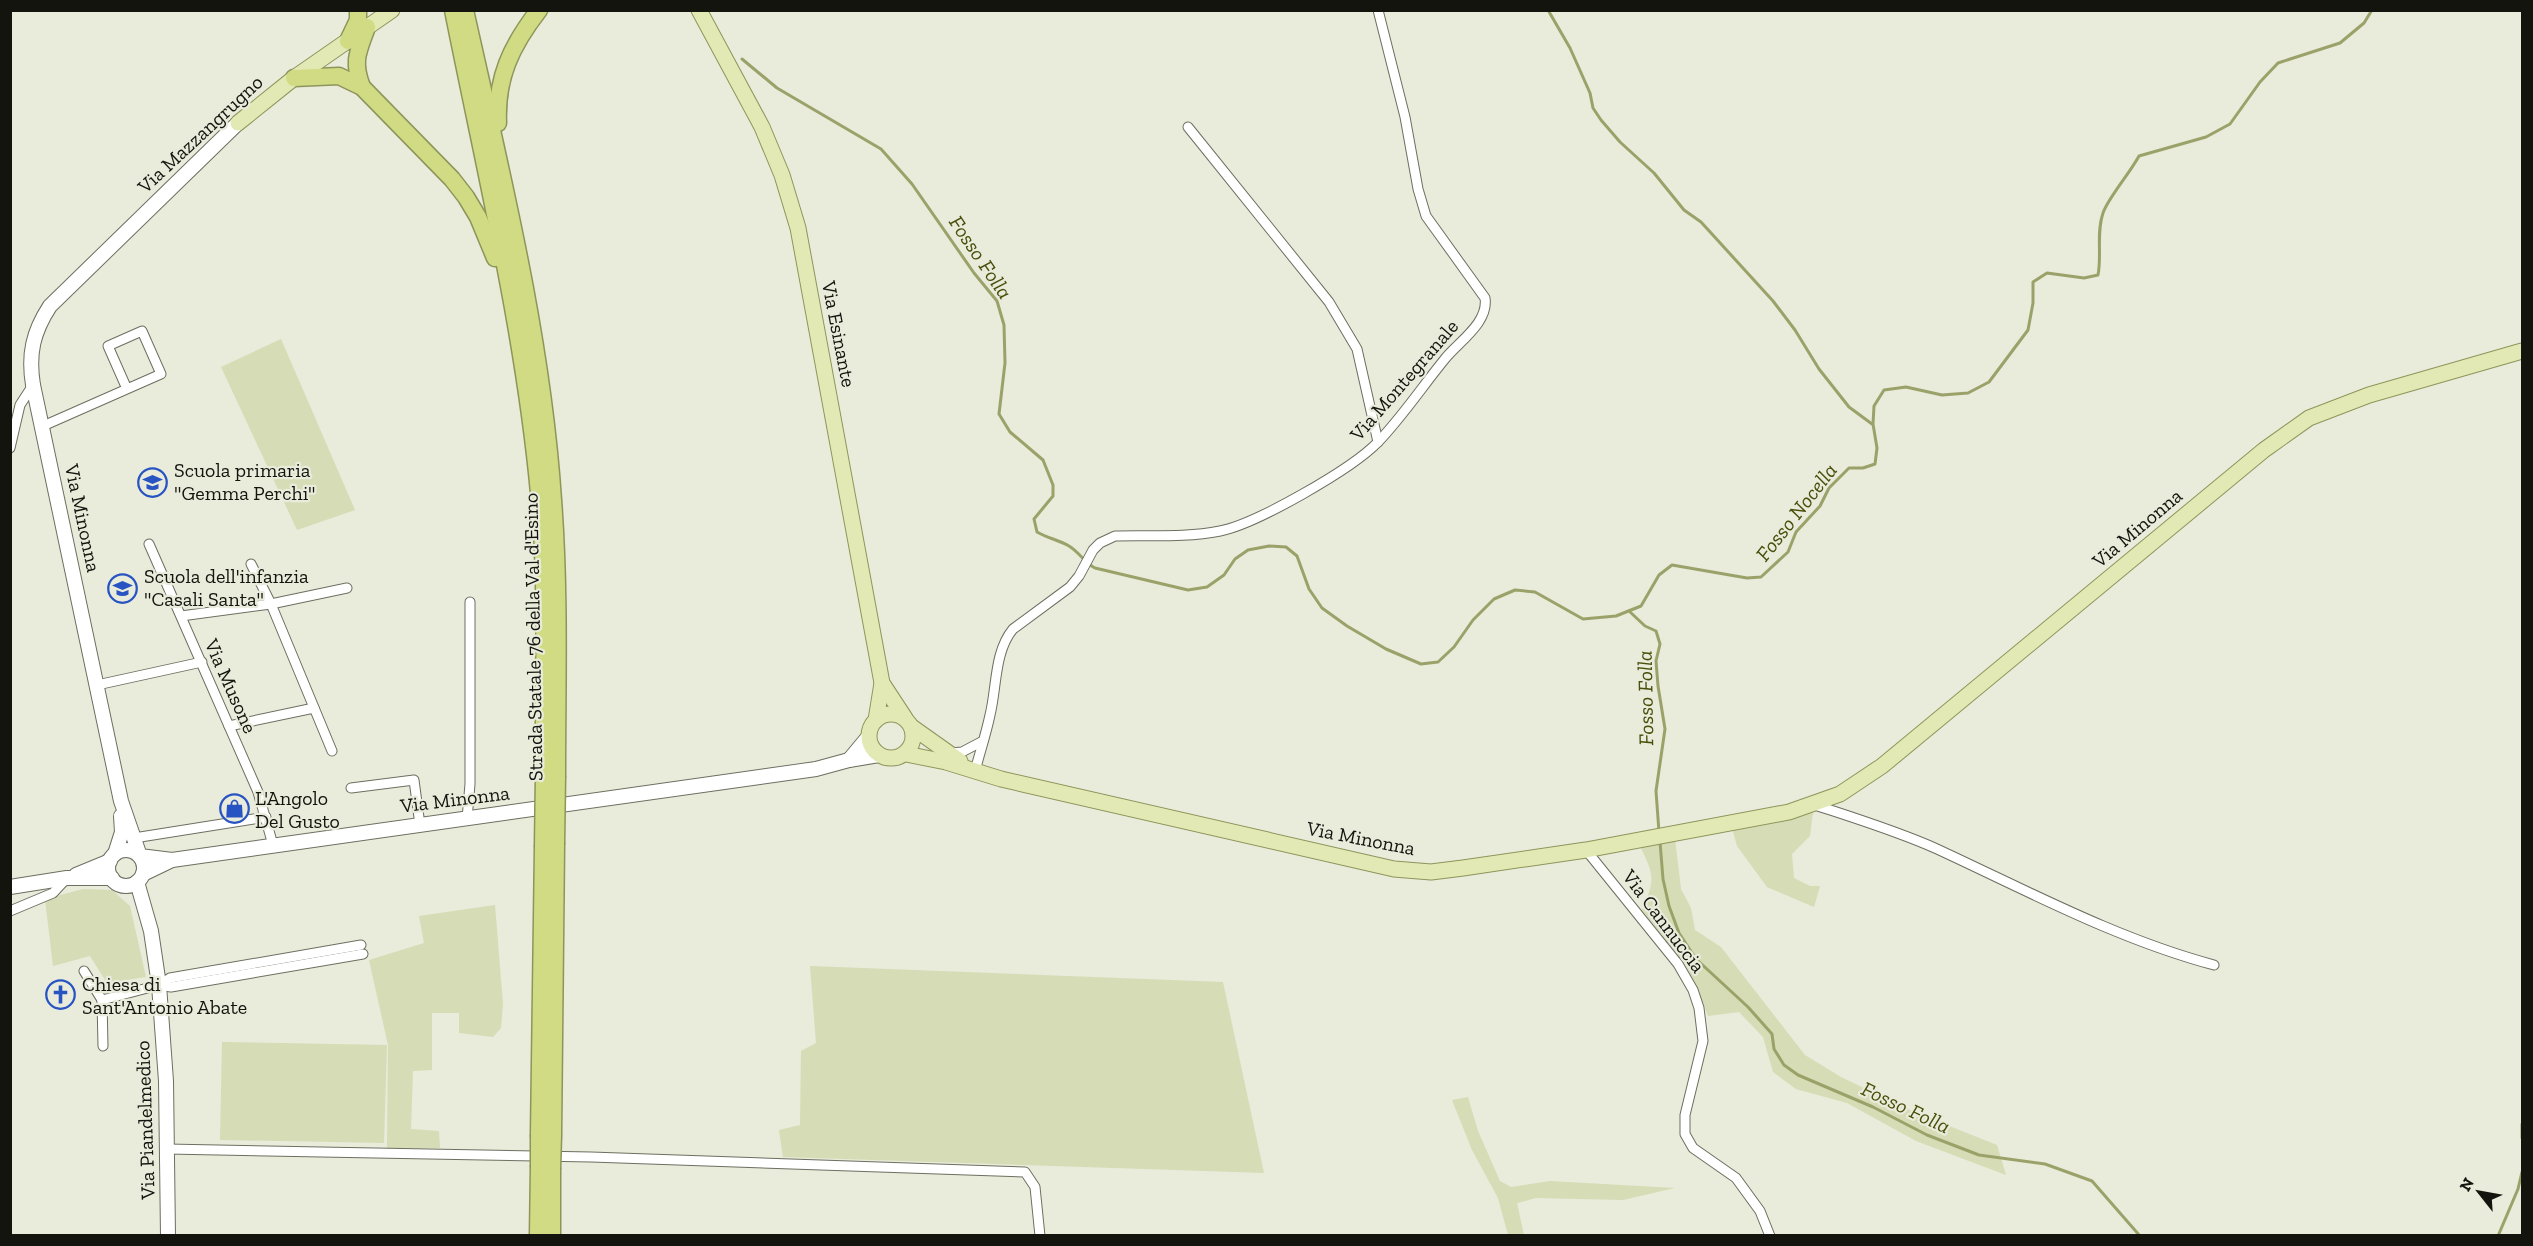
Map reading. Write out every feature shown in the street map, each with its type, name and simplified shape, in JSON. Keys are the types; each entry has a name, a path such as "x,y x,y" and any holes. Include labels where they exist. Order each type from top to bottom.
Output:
{"highway":[{"path":"348,41 358,20 358,10"},
{"name":"Strada Statale 76 della Val d'Esino","path":"453,10 518,333 532,423 540,496 550,776"},
{"name":"Strada Statale 76 della Val d'Esino","path":"465,10 499,160 534,334 553,499 557,575 550,776 546,1135 546,1168 552,1236"},
{"path":"499,160 497,103 504,67 524,29 539,10"},
{"path":"362,87 356,72 355,59 367,27"},
{"path":"294,78 339,76 362,87 452,179 478,217 495,258 506,298 532,423"},
{"name":"Strada Statale 76 della Val d'Esino","path":"538,1236 546,1168"}],"main road":[{"name":"Via Mazzangrugno","path":"50,306 238,123 294,78 392,10"},
{"name":"Via Esinante","path":"699,10 762,127 782,175 798,228 882,683 876,720"},
{"name":"Via Minonna","path":"50,306 40,322 33,341 30,359 33,385 121,801 144,864 140,878"},
{"name":"Via Minonna","path":"906,754 1001,779 1394,869 1431,872 1586,850 1788,812 1840,794 1882,766 2264,450 2309,418 2369,395 2523,351"},
{"name":"Via Esinante","path":"882,683 908,723"},
{"path":"849,760 869,736 876,720 887,714 899,715 908,723 913,741 906,754 893,759 879,756 870,744 869,736"},
{"name":"Via Minonna","path":"908,723 975,771"},
{"name":"Via Minonna","path":"67,878 128,850 140,856 172,860 816,769 849,760 879,756"},
{"name":"Via Minonna","path":"117,881 109,873 122,832 121,801"},
{"name":"Via Minonna","path":"10,887 67,878 117,881 140,878 172,860"},
{"name":"Via Piandelmedico","path":"140,878 159,985 166,1081 168,1236"},
{"name":"Via Piandelmedico","path":"117,881 137,904 151,931"}],"street":[{"name":"Via Montegranale","path":"975,771 981,742 991,714 1000,657 1008,635 1013,628 1070,587 1100,543 1115,536 1220,531 1253,521 1354,463 1378,442 1447,356 1482,319 1486,307 1485,298 1426,216 1418,189 1405,117 1378,10"},
{"path":"1188,127 1329,302 1357,349 1378,442"},
{"path":"43,426 127,389 161,374 142,331 108,346 127,389"},
{"path":"10,448 20,405 33,385"},
{"name":"Via Musone","path":"149,544 258,792 273,844"},
{"path":"251,564 332,751"},
{"path":"181,616 270,604 347,588"},
{"path":"467,819 470,784 470,602"},
{"path":"97,685 202,662"},
{"path":"229,726 314,708"},
{"path":"947,753 962,752 981,742"},
{"path":"351,788 414,780 420,825"},
{"path":"1812,804 1894,831 2103,927 2177,955 2214,965"},
{"path":"134,838 266,817"},
{"name":"Via Cannuccia","path":"1586,850 1678,964 1693,990 1699,1008 1703,1041 1685,1115 1685,1134 1693,1148 1736,1178 1760,1211 1770,1236"},
{"path":"10,911 53,892 67,878"},
{"path":"102,1000 159,985 171,987 362,949"},
{"path":"84,971 102,1000 103,1046"},
{"path":"166,1149 603,1157 1025,1172 1035,1187 1040,1236"}],"green space":[{"path":"281,339 355,510 297,530 221,367"},
{"path":"1813,812 1810,836 1792,854 1794,878 1810,886 1820,886 1814,907 1767,887 1737,846 1732,828"},
{"path":"1675,839 1681,889 1691,908 1695,930 1721,947 1805,1055 1841,1077 1914,1112 1997,1145 2006,1175 1916,1141 1847,1103 1796,1089 1773,1072 1763,1037 1739,1012 1708,1016 1684,963 1642,910 1650,891 1651,877 1648,863 1639,844"},
{"path":"83,889 112,890 130,906 146,977 107,983 90,956 53,966 45,899"},
{"path":"495,905 503,1004 501,1028 493,1037 459,1033 459,1013 432,1013 432,1070 413,1071 411,1129 439,1131 440,1148 387,1148 388,1045 369,960 424,943 419,916"},
{"path":"810,966 1223,982 1264,1173 783,1157 779,1130 800,1125 801,1051 816,1043"},
{"path":"222,1042 387,1045 384,1143 220,1140"},
{"path":"1468,1097 1478,1131 1500,1181 1511,1187 1550,1181 1675,1188 1623,1200 1536,1198 1517,1203 1524,1235 1508,1235 1498,1198 1472,1150 1452,1100"}],"waterway":[{"path":"1548,10 1570,48 1590,93 1593,108 1601,120 1620,142 1654,173 1684,210 1701,222 1773,301 1795,330 1819,369 1849,407 1872,424"},
{"name":"Fosso Folla","path":"742,59 777,88 881,149 912,184 974,273 997,301 1004,325 1005,363 999,414 1010,432 1043,460 1053,485 1053,496 1034,519 1037,532 1069,546 1095,568 1188,590 1207,587 1224,575 1235,559 1248,550 1269,546 1286,547 1297,556 1309,589 1322,608 1386,649 1421,664 1438,662 1454,647 1473,620 1494,599 1515,590 1535,592 1583,619 1616,616 1641,606 1659,575 1672,565 1747,578 1761,577 1788,552 1796,532 1820,506 1829,488 1849,468 1863,468 1875,464 1877,448 1873,424 1874,406 1884,390 1906,387 1942,395 1968,393 1989,382 2028,330 2033,303 2033,282 2047,273 2084,278 2098,275 2103,213 2109,200 2139,156 2206,137 2230,124 2260,82 2278,63 2340,43 2364,23 2372,10"},
{"name":"Fosso Folla","path":"1629,611 1645,626 1656,631 1660,644 1656,661 1665,729 1656,791 1659,832"},
{"name":"Fosso Folla","path":"1660,842 1663,879 1669,906 1679,933 1696,959 1748,1007 1772,1034 1774,1049 1784,1065 1798,1075 1873,1107 1927,1135 1979,1155 2045,1164 2092,1181 2140,1236"},
{"path":"2522,1124 2522,1138"},
{"path":"2498,1236 2518,1189 2522,1172"}],"place":[{"name":"Scuola primaria \"Gemma Perchi\"","path":"153,482"},
{"name":"Scuola dell'infanzia \"Casali Santa\"","path":"123,588"},
{"name":"L'Angolo Del Gusto","path":"234,809"},
{"name":"Chiesa di Sant'Antonio Abate","path":"61,995"}],"water label":[{"name":"Fosso Nocella","path":"1796,512"}]}
